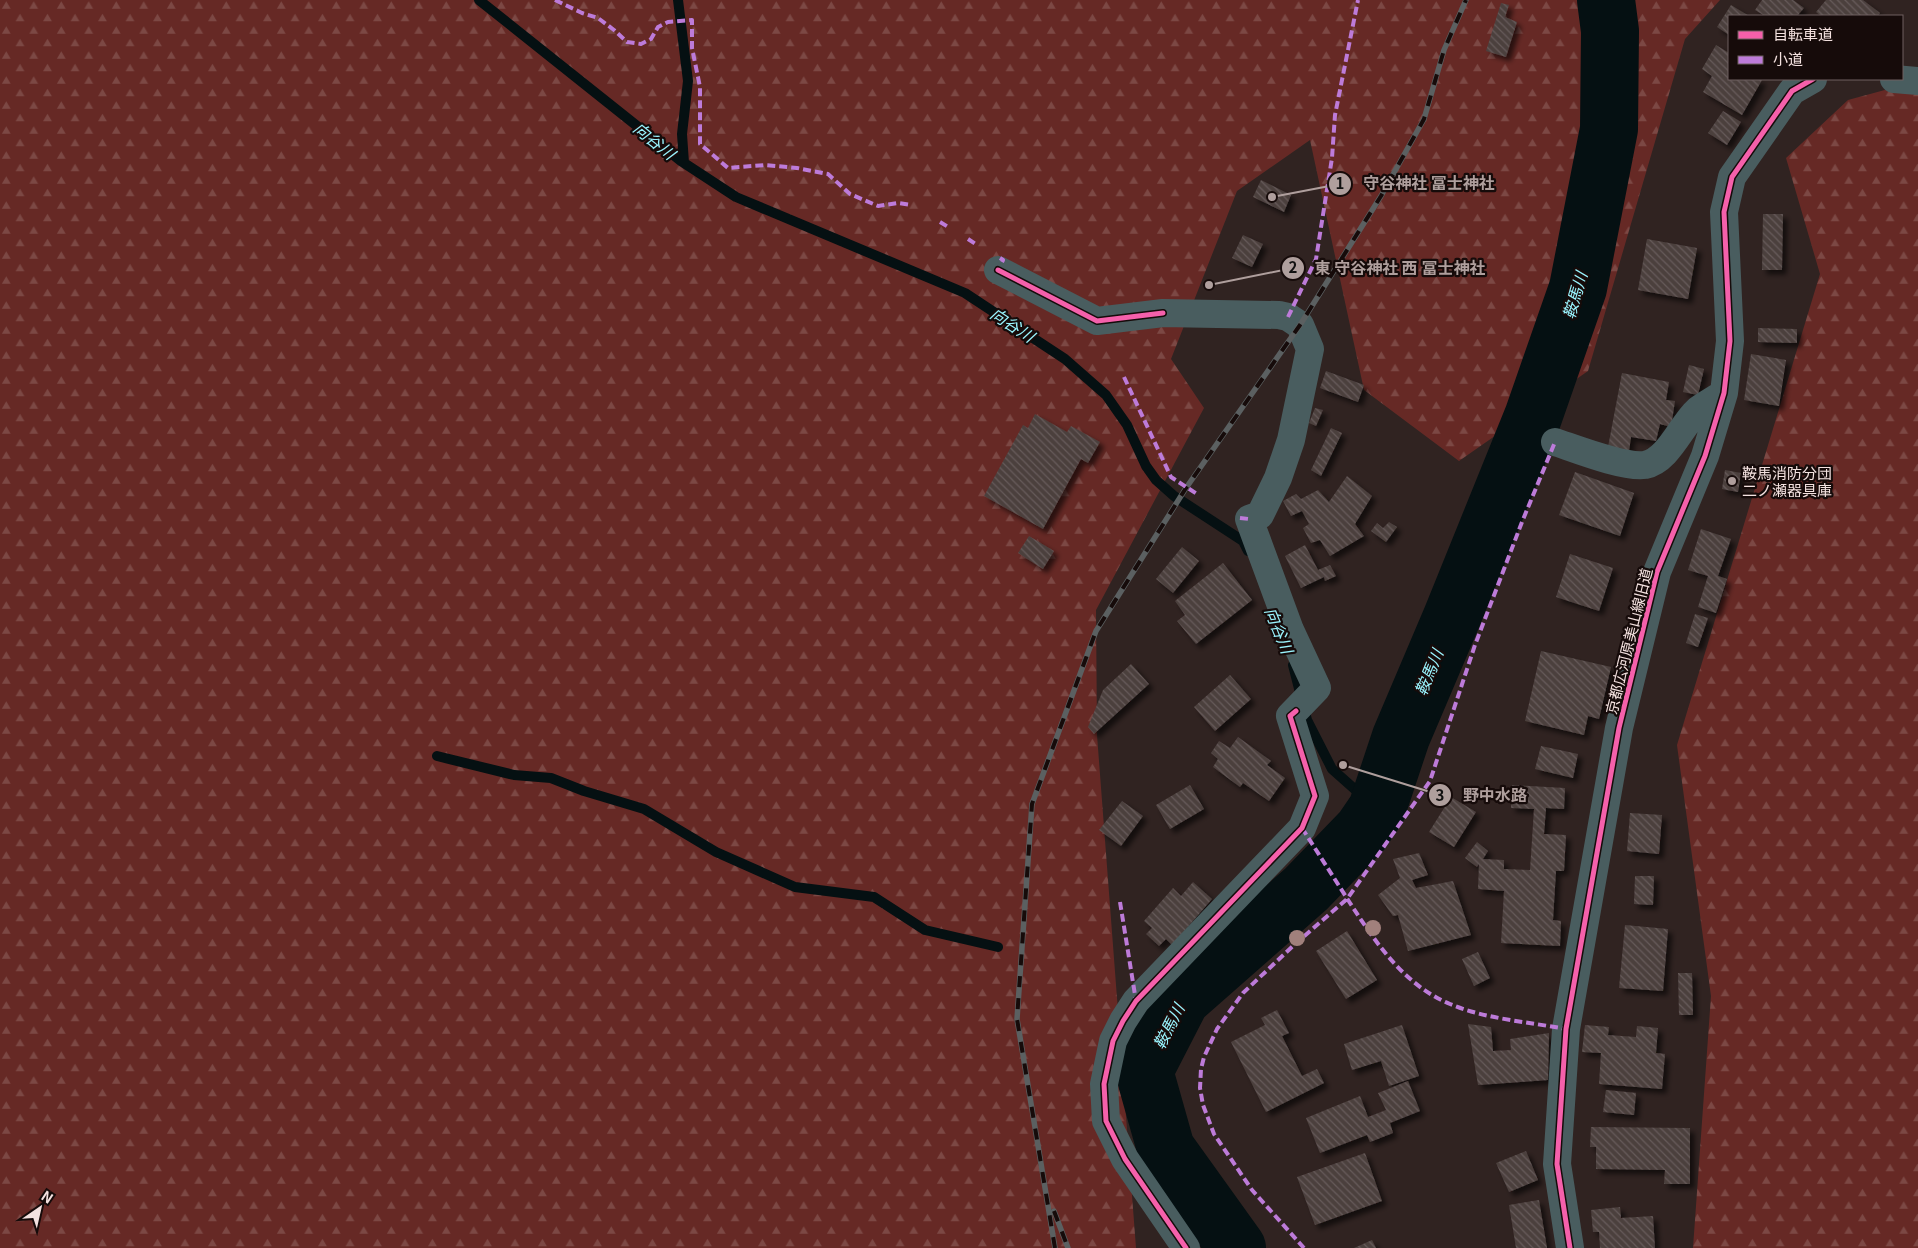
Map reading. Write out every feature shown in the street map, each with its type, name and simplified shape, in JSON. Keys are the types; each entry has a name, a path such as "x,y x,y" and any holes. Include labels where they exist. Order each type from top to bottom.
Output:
{"street":[{"name":"京都広河原美山線旧道","path":"1570,1248 1557,1164 1566,1029 1619,728 1657,572 1705,456 1724,393 1730,341 1724,212 1732,177 1792,91 1812,80"},
{"path":"1903,80 1918,81"},
{"path":"998,270 1097,321 1163,313 1279,315 1294,321 1310,349 1291,440 1278,478 1260,515 1249,519 1290,630 1317,688 1290,716 1316,796 1302,828 1136,1001 1113,1041 1104,1084 1106,1121 1125,1159 1186,1248"},
{"path":"1555,442 1617,461 1646,465 1658,459 1677,439 1698,410 1724,393"}],"green space":[{"path":"0,0 1720,0 1685,39 1588,371 1459,461 1364,390 1310,140 1237,191 1171,359 1204,408 1096,610 1097,735 1136,1248 0,1248"},
{"path":"1918,81 1918,1248 1693,1248 1711,996 1677,745 1820,274 1786,158 1848,100"}],"building":[{"path":"1762,0 1793,0 1804,8 1798,15 1763,15 1755,10"},
{"path":"1826,0 1863,0 1880,13 1879,15 1820,15 1816,12"},
{"path":"1501,3 1509,5 1505,17 1517,22 1506,57 1486,51"},
{"path":"1731,5 1747,15 1728,15 1728,34 1717,27"},
{"path":"1716,45 1728,52 1728,80 1762,80 1742,115 1703,92 1712,76 1702,69"},
{"path":"1723,111 1741,122 1727,145 1708,133"},
{"path":"1261,180 1291,195 1284,212 1253,197"},
{"path":"1763,214 1783,214 1782,270 1762,270"},
{"path":"1243,235 1263,244 1252,267 1232,258"},
{"path":"1647,239 1697,248 1688,299 1638,290"},
{"path":"1758,328 1797,329 1797,343 1758,342"},
{"path":"1751,354 1786,360 1779,406 1744,400"},
{"path":"1689,365 1704,369 1698,395 1683,392"},
{"path":"1326,371 1364,385 1358,402 1320,388"},
{"path":"1622,373 1669,382 1666,400 1675,401 1671,427 1660,424 1656,441 1631,437 1629,451 1608,447"},
{"path":"1315,408 1323,410 1316,426 1309,423"},
{"path":"1035,414 1067,432 1071,426 1100,442 1088,463 1081,459 1043,529 984,496 1023,425 1028,428"},
{"path":"1331,428 1342,433 1321,476 1311,470"},
{"name":"鞍馬消防分団 二ノ瀬器具庫","path":"1725,470 1741,473 1738,492 1722,489"},
{"path":"1575,472 1634,493 1620,536 1559,515"},
{"path":"1347,476 1372,496 1355,524 1364,536 1330,556 1320,540 1311,543 1303,528 1309,524 1302,511 1291,516 1283,501 1296,494 1301,499 1318,490 1329,502"},
{"path":"1389,522 1397,527 1386,542 1371,531 1377,523 1383,528"},
{"path":"1701,529 1731,539 1718,576 1727,579 1716,613 1698,607 1708,576 1688,570"},
{"path":"1029,536 1054,551 1043,569 1018,553"},
{"path":"1305,545 1318,570 1330,565 1336,576 1325,581 1324,577 1301,588 1285,556"},
{"path":"1182,547 1199,561 1173,593 1156,579"},
{"path":"1570,554 1613,568 1599,611 1556,597"},
{"path":"1223,563 1252,600 1196,644 1177,621 1185,615 1175,601"},
{"path":"1695,614 1708,618 1698,647 1686,643"},
{"path":"1541,651 1611,667 1599,719 1588,716 1584,735 1525,721"},
{"path":"1131,664 1149,684 1094,734 1088,727 1103,690"},
{"path":"1230,675 1251,699 1215,731 1194,707"},
{"path":"1238,737 1271,761 1267,765 1285,778 1269,801 1243,783 1240,787 1213,767 1218,759 1211,753 1219,741 1230,748"},
{"path":"1541,746 1578,754 1573,778 1535,769"},
{"path":"1190,785 1204,809 1170,829 1156,805"},
{"path":"1512,785 1565,788 1564,809 1546,808 1544,834 1566,835 1564,871 1556,871 1553,920 1561,921 1560,946 1501,943 1504,891 1478,889 1479,864 1477,867 1465,858 1477,842 1488,851 1483,859 1504,860 1504,869 1530,870 1534,809 1511,808"},
{"path":"1451,797 1476,812 1454,847 1429,832"},
{"path":"1122,801 1143,816 1121,846 1099,830"},
{"path":"1630,813 1662,815 1659,854 1627,851"},
{"path":"1419,853 1428,875 1412,880 1416,888 1453,881 1471,935 1408,951 1398,915 1393,916 1378,895 1400,878 1393,859"},
{"path":"1635,876 1654,876 1653,905 1634,904"},
{"path":"1193,882 1212,899 1172,945 1166,939 1159,946 1146,934 1152,928 1144,921 1173,888 1181,896"},
{"path":"1625,925 1668,929 1663,991 1619,988"},
{"path":"1347,931 1377,980 1346,999 1316,951"},
{"path":"1478,952 1490,978 1474,986 1462,959"},
{"path":"1678,973 1692,973 1693,1015 1679,1015"},
{"path":"1277,1010 1289,1033 1282,1036 1302,1076 1317,1069 1324,1083 1266,1112 1231,1042 1265,1025 1261,1018"},
{"path":"1468,1024 1491,1027 1493,1051 1511,1050 1510,1039 1549,1033 1548,1080 1478,1085"},
{"path":"1402,1025 1419,1076 1389,1086 1381,1061 1352,1070 1344,1044"},
{"path":"1585,1025 1609,1027 1608,1035 1636,1037 1637,1026 1658,1028 1656,1053 1665,1054 1662,1089 1599,1084 1601,1053 1582,1052"},
{"path":"1408,1081 1420,1111 1390,1123 1393,1133 1370,1142 1367,1135 1320,1153 1306,1118 1360,1096 1368,1117 1386,1110 1378,1093"},
{"path":"1606,1090 1636,1093 1634,1115 1603,1112"},
{"path":"1591,1127 1690,1128 1690,1184 1664,1184 1665,1170 1596,1169 1596,1147 1590,1147"},
{"path":"1526,1151 1538,1180 1509,1192 1496,1163"},
{"path":"1365,1153 1382,1201 1315,1225 1297,1177"},
{"path":"1539,1200 1547,1248 1516,1248 1509,1205"},
{"path":"1620,1207 1621,1218 1653,1216 1655,1248 1600,1248 1599,1232 1593,1232 1591,1210"},
{"path":"1372,1240 1376,1248 1354,1248"}],"waterway":[{"name":"向谷川","path":"479,0 681,161 736,197 965,293 1065,359 1106,395 1127,425 1146,466 1156,480 1174,496 1243,541 1248,551"},
{"path":"678,0 688,81 682,134 684,163"},
{"name":"鞍馬川","path":"1237,1248 1166,1149 1144,1071 1181,999 1306,889 1362,831 1377,809 1401,737 1533,417 1578,288 1609,129 1610,31 1606,0"},
{"name":"向谷川","path":"1293,665 1307,720 1332,769 1377,809"},
{"path":"437,756 514,775 551,778 584,791 644,809 716,852 795,887 874,897 925,930 998,947"}],"railway":[{"path":"1055,1248 1017,1019 1032,804 1096,631 1186,488 1300,325 1381,196 1424,119 1444,50 1466,0"},
{"path":"1054,1211 1068,1248"}],"marked path":[{"path":"555,0 582,13 598,18 627,42 641,44 651,39 658,27 668,22 692,20 692,48 700,87 700,144 728,168 765,165 797,168 828,174 850,194 878,206 898,203 911,205"},
{"path":"1288,317 1316,259 1332,158 1335,115 1358,0"},
{"path":"940,222 950,228"},
{"path":"968,239 977,245"},
{"path":"1000,258 1003,260 1002,262"},
{"path":"1124,377 1171,477 1197,494"},
{"path":"1304,1248 1252,1190 1214,1134 1203,1105 1200,1088 1204,1057 1217,1029 1243,993 1347,899 1430,781 1475,645 1555,442"},
{"path":"1240,518 1249,519"},
{"path":"1302,828 1381,948 1419,986 1434,996 1464,1009 1507,1020 1566,1029"},
{"path":"1120,902 1136,1001"}],"cycle path":[{"path":"1570,1248 1557,1164 1566,1029 1619,728 1657,572 1705,456 1724,393 1730,341 1724,212 1732,177 1792,91 1811,80"},
{"path":"998,270 1097,321 1163,313"},
{"path":"1186,1248 1125,1159 1106,1121 1104,1084 1113,1041 1136,1001 1302,828 1315,796 1290,716 1296,711"}],"place":[{"name":"守谷神社 冨士神社","path":"1272,197"},
{"name":"東 守谷神社 西 冨士神社","path":"1209,285"},
{"name":"鞍馬消防分団 二ノ瀬器具庫","path":"1732,481"},
{"name":"野中水路","path":"1343,765"}]}
